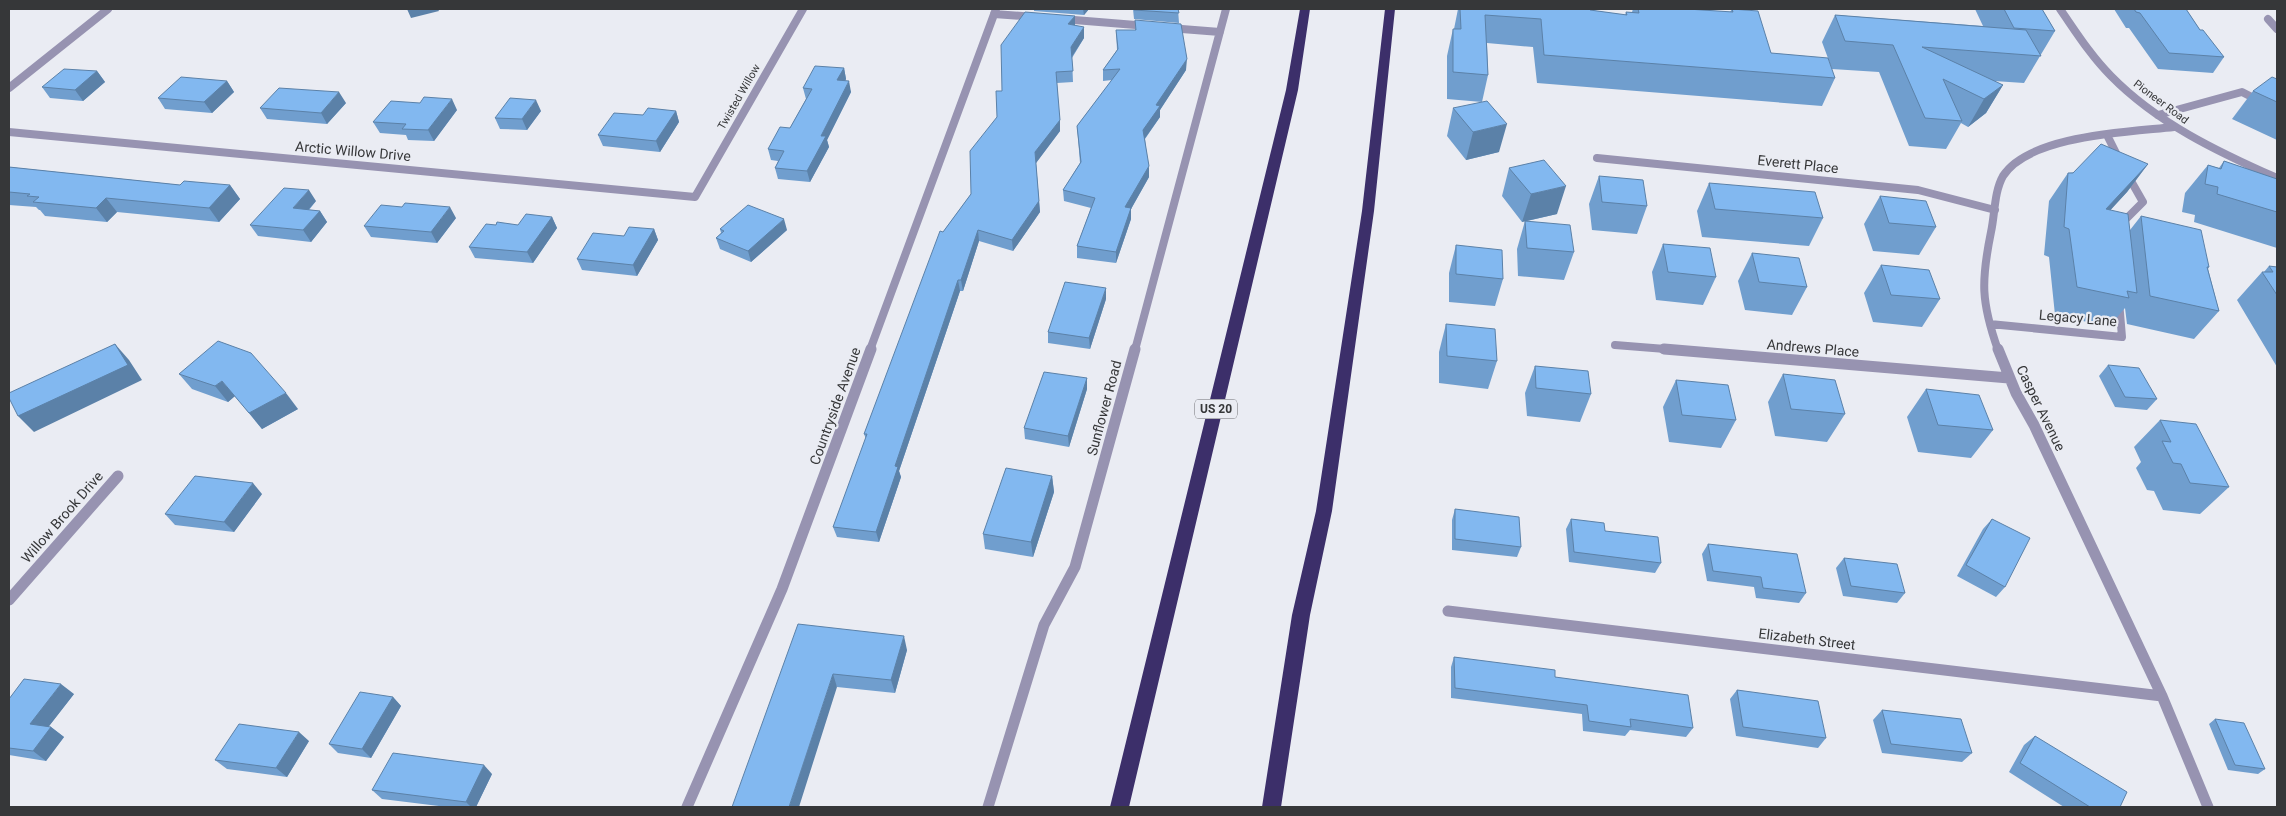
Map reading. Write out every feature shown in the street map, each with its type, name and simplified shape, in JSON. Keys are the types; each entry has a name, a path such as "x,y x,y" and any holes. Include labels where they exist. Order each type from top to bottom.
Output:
{"highway":[{"name":"US 20","path":"1118,807 1170,602 1292,90 1304,9"},
{"path":"1271,807 1301,615 1324,512 1368,211 1390,9"}],"street":[{"path":"9,88 108,9"},
{"name":"Twisted Willow","path":"695,197 803,9"},
{"name":"Sunflower Road","path":"988,807 1044,626 1075,567 1189,152 1226,9"},
{"name":"Pioneer Road","path":"2060,9 2092,54 2118,83 2158,115 2226,156 2277,178"},
{"path":"995,11 1043,18"},
{"name":"Countryside Avenue","path":"687,807 782,589 995,11"},
{"path":"1053,19 1220,32"},
{"path":"2277,20 2268,19 2277,29"},
{"path":"2158,115 2259,89"},
{"path":"2242,92 2277,110"},
{"name":"Casper Avenue","path":"2174,126 2073,140 2042,150 2013,165 1998,184 1983,276 1984,307 2018,399 2034,425 2162,696 2208,807"},
{"name":"Arctic Willow Drive","path":"9,132 695,197"},
{"path":"2107,136 2143,202 2112,234"},
{"name":"Everett Place","path":"1597,158 1918,190 1995,210"},
{"name":"Legacy Lane","path":"1990,324 2122,337 2118,290"},
{"name":"Andrews Place","path":"1615,345 2009,378"},
{"name":"Willow Brook Drive","path":"9,600 118,476"},
{"name":"Elizabeth Street","path":"1448,611 2162,696"}],"building":[{"path":"1178,9 1179,13 1134,10"},
{"path":"1460,9 1589,9 1627,15 1626,12 1639,13 1638,9 1687,9 1733,12 1732,9 1758,11 1771,53 1828,58 1835,78 1544,55 1541,19 1485,15 1488,75 1453,72 1453,29 1461,29"},
{"path":"2004,9 2042,9 2055,31 2014,28"},
{"path":"2134,9 2186,9 2200,30 2203,30 2224,57 2169,53 2140,13"},
{"path":"1025,12 1075,16 1068,24 1084,27 1071,47 1073,71 1056,72 1060,120 1035,152 1039,201 1012,240 978,230 961,280 958,280 895,466 898,467 876,532 833,527 867,434 864,434 940,231 943,232 971,194 970,151 997,117 996,91 1002,91 1001,45"},
{"path":"1835,15 2026,30 2041,56 1922,47 2003,85 1984,99 1943,79 1962,121 1925,118 1893,45 1845,41"},
{"path":"1135,20 1181,24 1187,59 1156,105 1160,106 1143,130 1149,166 1125,207 1131,208 1116,252 1077,246 1095,198 1063,190 1081,162 1077,126 1120,69 1103,70 1118,49 1116,30 1136,30"},
{"path":"815,66 844,68 837,80 849,81 821,136 826,136 807,171 775,168 784,151 768,149 780,127 790,128 812,89 803,88"},
{"path":"64,69 97,71 75,90 42,87"},
{"path":"181,77 227,81 204,102 158,98"},
{"path":"2272,77 2277,79 2277,102 2253,91"},
{"path":"279,88 339,92 321,113 260,108"},
{"path":"424,97 452,99 428,130 402,129 406,124 373,122 391,101 420,103"},
{"path":"510,98 536,100 522,119 495,118"},
{"path":"1487,101 1507,124 1473,132 1453,108"},
{"path":"648,108 676,111 656,141 598,135 614,113 643,115"},
{"path":"2101,144 2148,164 2106,209 2128,214 2137,293 2127,291 2129,298 2077,287 2069,229 2064,227 2068,173 2073,173"},
{"path":"1544,160 1566,186 1531,194 1509,168"},
{"path":"2224,161 2277,179 2277,212 2217,194 2218,187 2205,184 2208,165 2221,169"},
{"path":"9,167 180,185 184,181 230,185 209,208 106,198 96,208 33,202 39,197 9,192"},
{"path":"1599,176 1643,180 1647,206 1602,202"},
{"path":"1709,183 1815,192 1823,218 1715,209"},
{"path":"284,188 309,190 293,208 320,211 303,230 250,225"},
{"path":"1880,196 1926,201 1936,227 1889,223"},
{"path":"405,203 450,207 431,232 364,226 381,205 402,207"},
{"path":"748,205 784,219 748,251 716,238 724,231 720,229"},
{"path":"526,214 552,217 527,252 469,247 486,224 496,225 497,222 518,225"},
{"path":"2141,216 2201,230 2209,267 2207,267 2219,311 2150,296"},
{"path":"1525,221 1570,225 1574,252 1527,248"},
{"path":"629,227 654,229 633,265 577,259 593,233 624,236"},
{"path":"1663,244 1710,248 1716,277 1668,272"},
{"path":"1456,245 1502,250 1503,279 1456,274"},
{"path":"1752,253 1799,258 1807,287 1759,282"},
{"path":"1881,265 1929,270 1940,299 1891,295"},
{"path":"2269,266 2277,267 2277,295 2262,272 2273,272"},
{"path":"1065,282 1106,288 1089,338 1048,332"},
{"path":"1446,324 1495,329 1497,361 1447,356"},
{"path":"218,341 251,353 286,393 249,413 222,381 215,386 179,374"},
{"path":"115,344 128,365 18,416 9,398 9,393"},
{"path":"2108,365 2139,368 2157,399 2125,397"},
{"path":"1535,366 1588,371 1591,394 1536,388"},
{"path":"1044,372 1087,378 1068,436 1024,428"},
{"path":"1783,374 1835,380 1845,414 1791,409"},
{"path":"1676,380 1728,385 1736,420 1682,415"},
{"path":"1926,389 1979,395 1993,430 1938,425"},
{"path":"2160,420 2196,424 2229,487 2190,483 2181,464 2173,463 2162,441 2171,442"},
{"path":"1006,468 1052,476 1031,542 983,534"},
{"path":"195,476 253,483 224,522 165,514"},
{"path":"1455,509 1519,517 1521,547 1455,539"},
{"path":"1571,519 1604,523 1605,531 1658,537 1661,563 1574,552"},
{"path":"1992,519 2030,538 2005,587 1966,565"},
{"path":"1708,544 1797,554 1806,593 1763,588 1761,577 1713,571"},
{"path":"1844,558 1897,564 1905,593 1851,586"},
{"path":"798,624 904,636 891,680 833,674 789,807 732,807"},
{"path":"1454,657 1555,670 1555,677 1688,695 1693,728 1630,719 1631,727 1589,721 1587,705 1455,688"},
{"path":"24,679 61,684 30,724 51,727 33,751 9,748 9,699"},
{"path":"1737,690 1818,701 1826,738 1743,727"},
{"path":"360,692 393,697 362,749 329,744"},
{"path":"1882,710 1961,719 1972,753 1891,744"},
{"path":"2215,719 2244,723 2265,769 2235,765"},
{"path":"239,724 299,732 276,768 215,760"},
{"path":"2035,736 2127,792 2120,807 2090,807 2020,763"},
{"path":"393,753 484,765 466,802 372,790"}]}
